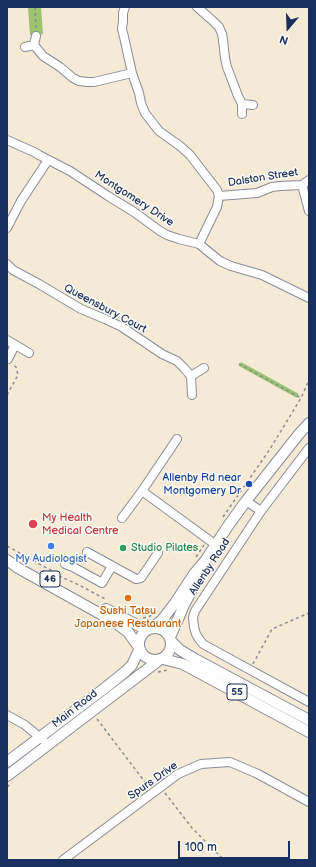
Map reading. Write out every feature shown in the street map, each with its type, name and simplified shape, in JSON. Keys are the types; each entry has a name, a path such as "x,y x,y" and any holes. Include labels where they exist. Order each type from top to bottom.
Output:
{"main road":[{"name":"Allenby Road","path":"299,434 309,416"},
{"name":"Allenby Road","path":"150,629 162,620 175,603 194,574 200,560 212,542 228,526 246,501 309,423"},
{"name":"46","path":"7,560 20,564 126,620 150,629 158,628 167,632 170,639"},
{"name":"46","path":"7,560 18,568 113,621 128,632 142,655 152,661 160,660"},
{"name":"Allenby Road","path":"170,639 183,607 199,576 200,560"},
{"path":"139,648 140,636 150,629"},
{"path":"160,660 167,656 170,651 172,646 170,639"},
{"name":"55","path":"170,639 180,650 195,659 309,720"},
{"name":"Main Road","path":"7,762 126,671 132,665 139,648"},
{"name":"55","path":"160,660 183,664 309,732"},
{"name":"Main Road","path":"10,779 48,744 160,660"}],"street":[{"path":"125,7 122,28 132,73 145,113 160,131 190,155 217,190 219,196 217,207 199,244"},
{"path":"197,7 219,27 223,40 227,66 242,104 242,114"},
{"path":"34,45 36,36"},
{"path":"34,45 43,56 60,67 72,78 79,81 94,82 132,73"},
{"path":"25,47 34,45"},
{"path":"242,104 253,105"},
{"name":"Montgomery Drive","path":"7,140 34,152 70,172 134,212 167,235 199,244 220,261 231,266 262,275 309,298"},
{"path":"7,228 21,201 48,160"},
{"name":"Dalston Street","path":"219,196 257,193 280,186 302,185 309,180"},
{"path":"302,185 309,211"},
{"name":"Queensbury Court","path":"7,264 13,270 80,309 122,327 162,354 177,361 191,376"},
{"name":"Montgomery Drive","path":"294,291 309,306"},
{"path":"7,340 30,352"},
{"path":"8,359 15,345"},
{"path":"192,395 191,376 204,368"},
{"path":"122,518 177,439"},
{"name":"Allenby Road","path":"309,448 261,511 195,611 193,617 194,627 203,644 309,702"},
{"path":"142,491 212,542"},
{"path":"246,501 261,511"},
{"path":"87,552 136,579 141,578 158,553"},
{"path":"64,564 102,583 112,566"},
{"path":"7,715 25,725 48,744"},
{"name":"Spurs Drive","path":"63,860 178,774 201,764 230,762 258,774 309,802"}],"path":[{"path":"35,7 36,36"},
{"path":"7,395 18,375 16,367 8,359"},
{"path":"239,364 301,398"},
{"path":"220,521 270,449 301,398 309,380"},
{"path":"200,560 212,542"},
{"path":"7,546 59,576 112,603"},
{"path":"252,666 272,629 309,613"},
{"path":"142,618 156,614"},
{"path":"152,675 168,670"},
{"path":"97,719 153,792"},
{"path":"7,788 10,779"},
{"path":"160,787 192,828 224,860"}],"green space":[{"path":"28,7 41,7 43,34 36,36 30,35"},
{"path":"241,362 299,394 297,398 239,366"}],"place":[{"name":"Allenby Rd near Montgomery Dr","path":"249,484"},
{"name":"My Health Medical Centre","path":"33,524"},
{"name":"My Audiologist","path":"51,546"},
{"name":"Studio Pilates","path":"123,548"},
{"name":"Sushi Tatsu Japanese Restaurant","path":"128,598"}]}
